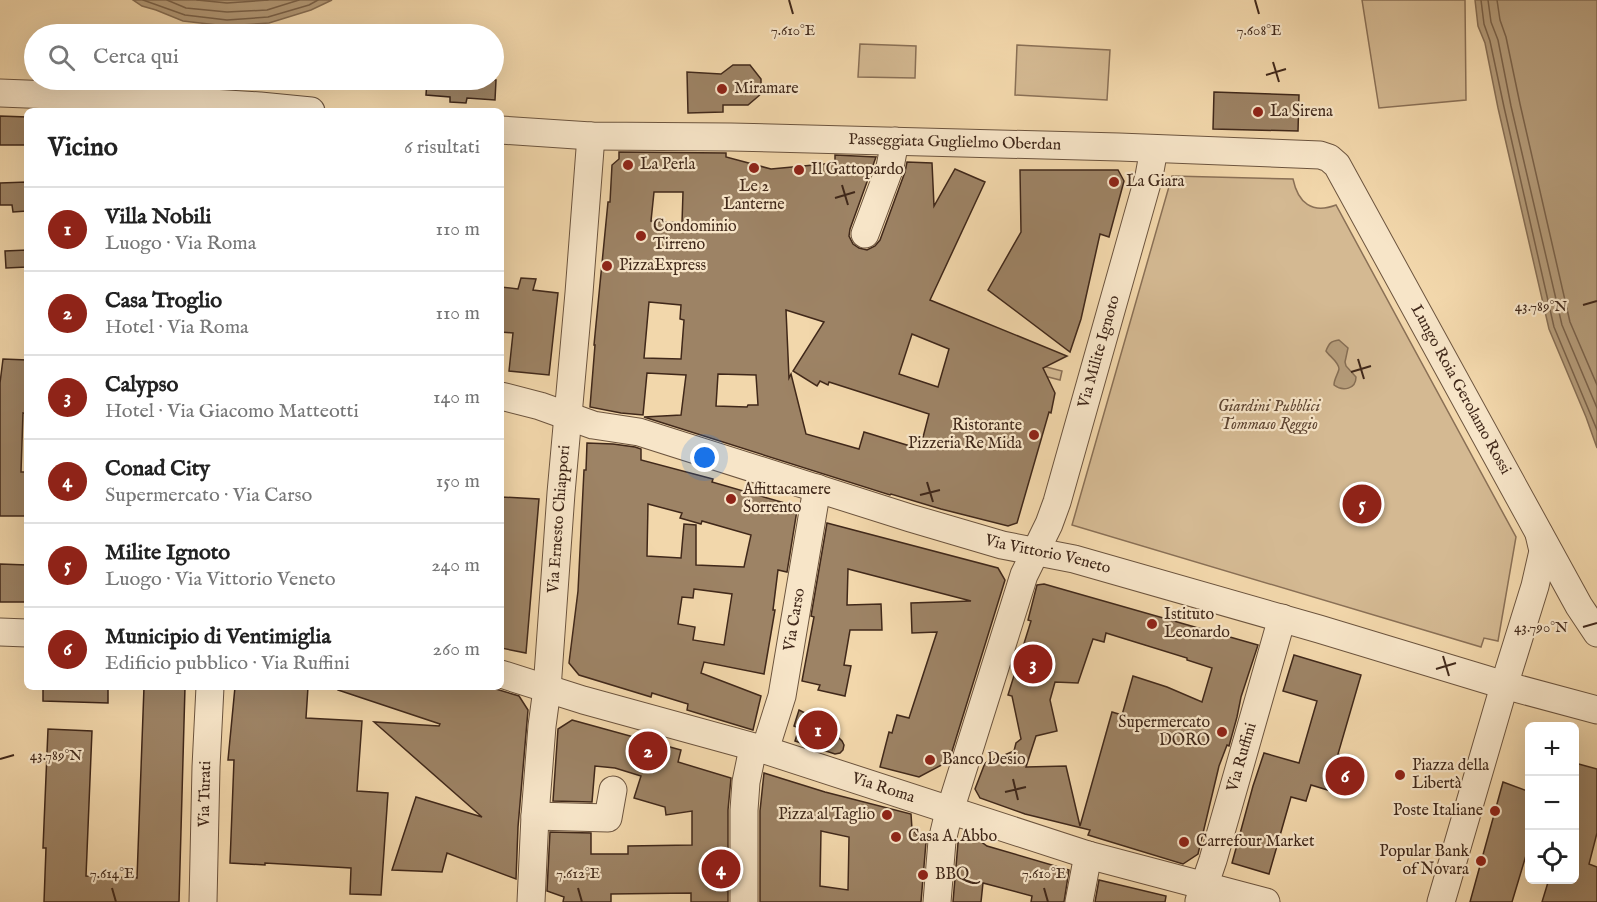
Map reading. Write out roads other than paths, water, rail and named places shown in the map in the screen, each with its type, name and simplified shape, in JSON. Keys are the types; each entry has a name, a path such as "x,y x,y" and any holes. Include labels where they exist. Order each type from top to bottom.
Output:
{"street":[{"path":"0,93 130,98 242,108"},
{"name":"Passeggiata Guglielmo Oberdan","path":"504,130 591,136 895,141 1320,155"},
{"name":"Via Ernesto Chiappori","path":"531,902 542,726 547,689 591,136"},
{"path":"866,234 890,167 895,141"},
{"name":"Via Milite Ignoto","path":"937,902 942,841 1024,575 1057,502 1140,210 1154,148"},
{"name":"Lungo Roia Gerolamo Rossi","path":"1320,155 1329,158 1337,165 1579,606 1597,633"},
{"name":"Via Vittorio Veneto","path":"504,397 540,406 592,425 639,432 922,522 1002,544 1074,559 1597,710"},
{"name":"Via Carso","path":"744,902 746,782 782,696 817,488"},
{"path":"1441,902 1543,551 1539,531"},
{"path":"1528,607 1550,598 1569,600 1579,606"},
{"name":"Via Ruffini","path":"1201,894 1213,860 1282,618"},
{"path":"0,632 24,633"},
{"name":"Via Roma","path":"504,675 759,749 951,810 1201,894 1266,902"},
{"name":"Via Turati","path":"203,902 210,690"},
{"path":"535,816 608,818 613,790"},
{"path":"1079,902 1088,855"}],"water":[{"path":"133,0 332,0 311,10 269,23 255,24 209,24 183,21 142,6"},
{"path":"1475,0 1597,0 1597,448 1549,329 1485,43 1478,26"},
{"path":"1339,340 1348,348 1346,366 1356,377 1354,384 1345,389 1334,385 1339,366 1326,351 1331,343"}],"place":[{"name":"Miramare","path":"722,89"},
{"name":"La Sirena","path":"1258,112"},
{"name":"La Perla","path":"628,165"},
{"name":"Le 2 Lanterne","path":"754,168"},
{"name":"Il Gattopardo","path":"799,170"},
{"name":"La Giara","path":"1114,182"},
{"name":"Condominio Tirreno","path":"641,236"},
{"name":"PizzaExpress","path":"607,266"},
{"name":"Ristorante Pizzeria Re Mida","path":"1034,435"},
{"name":"Affittacamere Sorrento","path":"731,499"},
{"name":"Milite Ignoto","path":"1362,504"},
{"name":"Istituto Leonardo","path":"1152,624"},
{"name":"Calypso","path":"1033,664"},
{"name":"Villa Nobili","path":"818,730"},
{"name":"Supermercato DORO","path":"1222,732"},
{"name":"Casa Troglio","path":"648,751"},
{"name":"Banco Desio","path":"930,760"},
{"name":"Piazza della Libertà","path":"1400,775"},
{"name":"Municipio di Ventimiglia","path":"1345,776"},
{"name":"Poste Italiane","path":"1495,811"},
{"name":"Pizza al Taglio","path":"887,815"},
{"name":"Casa A. Abbo","path":"896,837"},
{"name":"Carrefour Market","path":"1184,842"},
{"name":"Popular Bank of Novara","path":"1481,861"},
{"name":"Conad City","path":"721,869"},
{"name":"BBQ","path":"923,875"}],"park label":[{"name":"Giardini Pubblici Tommaso Reggio","path":"1269,416"}]}
